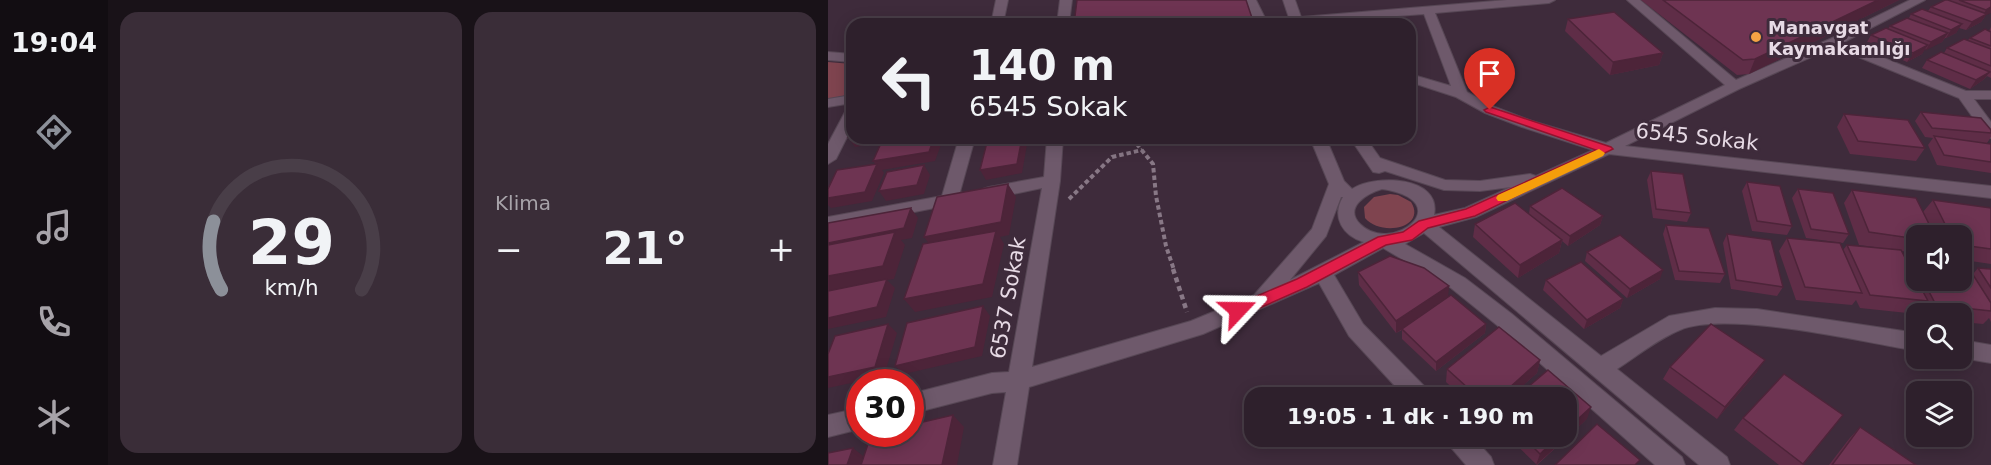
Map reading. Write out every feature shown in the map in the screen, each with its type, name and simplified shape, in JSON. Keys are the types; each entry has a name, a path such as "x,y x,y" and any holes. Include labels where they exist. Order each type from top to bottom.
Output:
{"street":[{"path":"998,18 1002,0"},
{"path":"1064,18 1066,0"},
{"path":"1250,0 1259,18"},
{"path":"1289,0 1294,18"},
{"path":"1343,18 1549,0"},
{"path":"1633,0 1734,86"},
{"path":"1424,224 1428,216 1424,199 1406,187 1395,184 1370,187 1352,198 1346,206 1349,225 1369,238 1383,240 1407,236 1424,224 1470,213 1919,0"},
{"path":"1428,9 1461,94"},
{"path":"1834,42 1964,95 1991,95"},
{"path":"828,56 846,58"},
{"name":"6545 Sokak","path":"1416,80 1461,94 1490,110 1607,149 1991,192"},
{"path":"1964,95 1991,133"},
{"path":"828,103 846,100"},
{"path":"828,159 846,124"},
{"path":"949,200 965,144"},
{"name":"6537 Sokak","path":"1005,465 1052,181 1055,144"},
{"path":"1320,144 1337,184 1352,198"},
{"path":"1362,144 1372,160 1395,184"},
{"path":"1372,160 1444,184 1480,186 1546,177"},
{"path":"828,223 1052,181"},
{"path":"1259,302 1320,232 1337,184"},
{"path":"1424,224 1598,369 1718,465"},
{"path":"924,400 992,383 1018,381 1192,329 1259,302 1383,240"},
{"path":"1383,240 1458,283 1505,320 1673,465"},
{"path":"1323,272 1356,330 1410,387"},
{"path":"1598,369 1676,322 1715,316 1757,317 1906,340"},
{"path":"1972,351 1991,354"},
{"path":"828,426 846,422"},
{"path":"1466,447 1482,465"}],"path":[{"path":"1137,144 1153,164 1156,196 1166,246 1192,329"},
{"path":"1047,211 1066,201 1112,157 1142,150"}],"shaded area":[{"path":"828,62 846,64 846,95 828,99"},
{"path":"1398,195 1411,202 1414,211 1413,218 1400,227 1381,227 1372,224 1365,218 1364,207 1374,197"}],"building":[{"path":"1077,0 1246,0 1252,18 1075,18"},
{"name":"Manavgat Kaymakamlığı","path":"1663,0 1878,0 1755,59 1743,60"},
{"path":"1945,0 1987,14 1972,22 1931,7"},
{"path":"1959,0 1991,0 1991,7 1986,10"},
{"path":"1922,9 1962,24 1951,30 1911,14"},
{"path":"1614,12 1663,53 1613,62 1568,19"},
{"path":"1907,18 1948,33 1931,42 1890,26"},
{"path":"1886,28 1928,45 1913,53 1871,35"},
{"path":"1985,29 1991,32 1991,46 1970,38"},
{"path":"1964,39 1991,49 1991,66 1947,48"},
{"path":"1941,52 1990,72 1976,80 1927,60"},
{"path":"1921,112 1981,118 1991,133 1932,128"},
{"path":"1844,114 1908,120 1925,148 1858,141"},
{"path":"1934,136 1991,144 1991,162 1944,155"},
{"path":"881,144 932,144 929,152 873,161"},
{"path":"986,144 1021,144 1017,164 980,170"},
{"path":"877,164 865,192 828,198 828,189 837,170"},
{"path":"924,165 917,185 879,191 887,172"},
{"path":"1651,171 1683,174 1691,213 1656,209"},
{"path":"1747,182 1780,186 1792,226 1757,221"},
{"path":"1008,184 1001,222 924,237 937,197"},
{"path":"1562,188 1603,216 1570,236 1530,206"},
{"path":"1798,189 1833,193 1849,234 1811,229"},
{"path":"1852,190 1916,198 1930,225 1906,225 1906,237 1869,232"},
{"path":"1933,200 1991,208 1991,249 1972,246 1972,225 1946,225"},
{"path":"1515,203 1562,240 1520,265 1475,224"},
{"path":"911,208 904,228 828,243 828,223"},
{"path":"1666,225 1709,228 1725,274 1679,271"},
{"path":"996,231 983,284 904,299 923,244"},
{"path":"895,232 883,266 828,276 828,245"},
{"path":"1727,234 1771,240 1783,287 1736,280"},
{"path":"1620,235 1663,270 1630,289 1587,252"},
{"path":"1787,238 1840,243 1862,293 1805,287"},
{"path":"1847,245 1901,250 1906,259 1906,291 1923,291 1928,301 1870,295"},
{"path":"1390,256 1424,268 1449,286 1396,321 1358,272"},
{"path":"1581,262 1623,299 1587,320 1546,280"},
{"path":"1978,268 1991,269 1991,288"},
{"path":"1972,273 1991,303 1991,311 1972,309 1972,303 1935,303 1929,291 1972,291"},
{"path":"887,279 877,307 828,318 828,291"},
{"path":"1451,295 1486,324 1436,362 1402,329"},
{"path":"983,306 975,347 895,366 907,323"},
{"path":"888,324 875,367 846,369 846,373 828,377 828,354 835,336"},
{"path":"1711,324 1765,360 1725,407 1670,367"},
{"path":"1499,327 1540,360 1510,387 1467,387 1447,369"},
{"path":"1548,370 1568,387 1528,387"},
{"path":"1784,374 1843,415 1803,464 1743,418"},
{"path":"1577,395 1591,407 1577,420"},
{"path":"953,415 942,465 861,465 867,447 924,447 924,422"},
{"path":"1597,424 1640,460 1635,465 1555,465 1573,447 1577,447 1577,444"},
{"path":"1860,427 1916,465 1832,465"},
{"path":"1533,447 1547,447 1540,454"},
{"path":"853,448 847,465 828,465 828,453"}],"slow traffic":[{"path":"1503,198 1599,153"}],"place":[{"name":"Manavgat Kaymakamlığı","path":"1756,37"}],"route":[{"path":"1238,310 1302,283 1383,240 1395,240 1417,231 1424,224 1470,213 1607,149 1490,110"}]}
